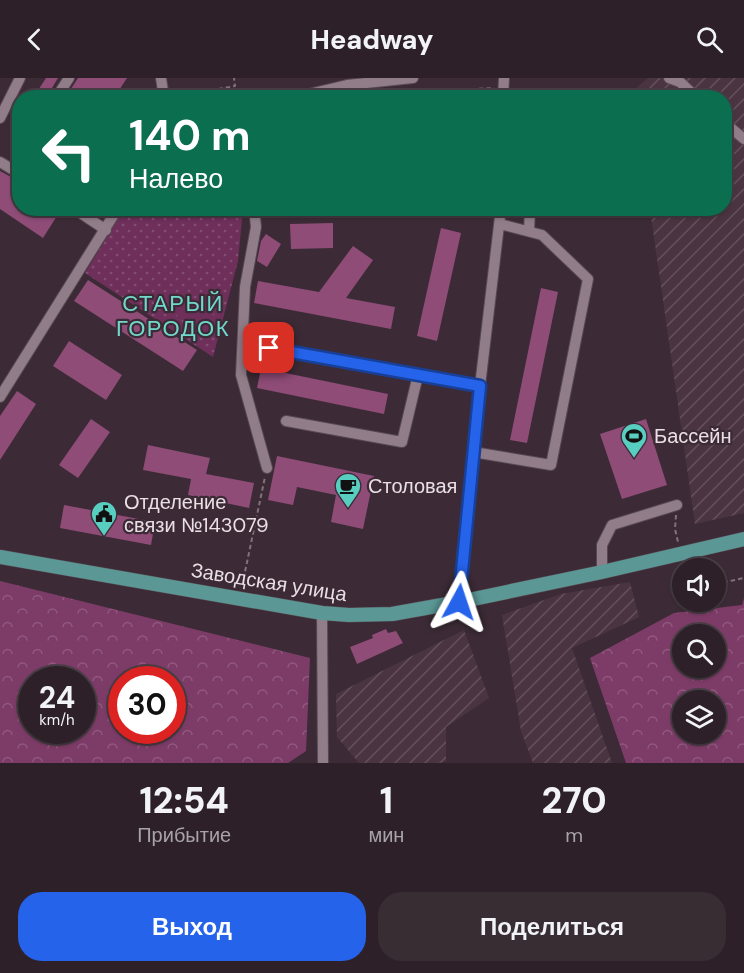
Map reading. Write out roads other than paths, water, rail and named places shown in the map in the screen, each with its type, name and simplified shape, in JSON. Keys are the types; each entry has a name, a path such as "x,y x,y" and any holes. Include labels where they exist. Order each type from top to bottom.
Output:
{"main road":[{"name":"Заводская улица","path":"0,557 322,614 392,614 602,572 744,539"}],"street":[{"path":"326,90 347,85 413,78"},
{"path":"669,78 680,82 688,90"},
{"path":"0,118 12,94"},
{"path":"732,129 744,139"},
{"path":"85,216 106,230"},
{"path":"0,397 114,216"},
{"path":"255,216 256,227 245,287 241,375 267,468"},
{"path":"459,602 480,386 500,216"},
{"path":"530,216 530,231"},
{"path":"473,452 551,465 588,279 542,235 500,224"},
{"path":"269,348 480,386"},
{"path":"286,420 402,442 418,375"},
{"path":"602,572 602,545 612,525 677,505"},
{"path":"322,614 323,763"}],"place":[{"name":"Бассейн","path":"634,459"},
{"name":"Столовая","path":"348,509"},
{"name":"Отделение связи №143079","path":"104,537"}],"district":[{"name":"СТАРЫЙ ГОРОДОК","path":"173,316"}]}
